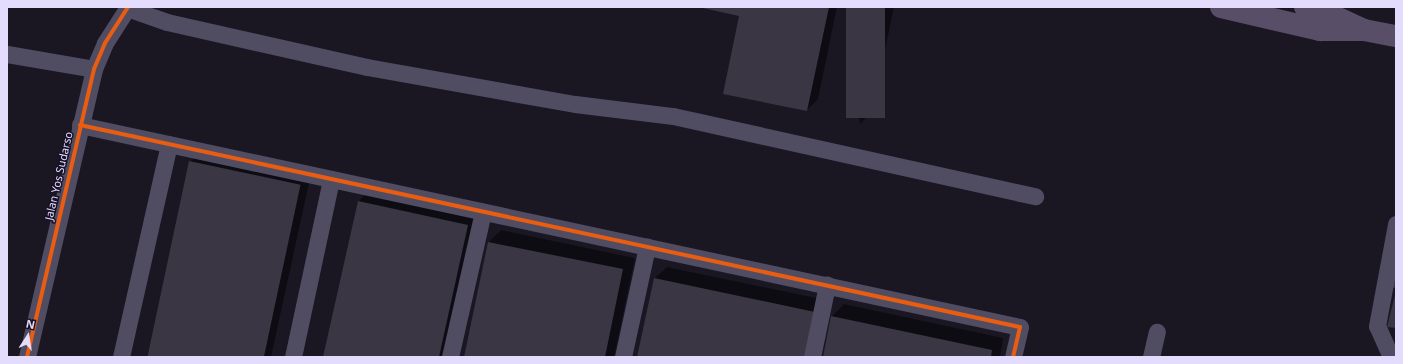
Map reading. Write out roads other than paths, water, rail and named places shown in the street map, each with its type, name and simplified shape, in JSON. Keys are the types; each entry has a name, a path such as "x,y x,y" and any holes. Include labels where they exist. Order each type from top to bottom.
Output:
{"main road":[{"path":"1221,7 1320,30 1364,30 1396,36"},
{"path":"1305,7 1323,11 1364,30"}],"street":[{"name":"Jalan Yos Sudarso","path":"27,357 94,69 105,43 127,8"},
{"path":"127,8 167,22 366,67 575,104 673,116 1036,196"},
{"path":"11,55 94,69"},
{"path":"80,125 1020,327 1013,357"},
{"path":"121,357 169,144"},
{"path":"293,357 331,179"},
{"path":"450,357 483,212"},
{"path":"1391,357 1377,326 1396,224"},
{"path":"623,357 647,247"},
{"path":"812,357 827,285"},
{"path":"1152,357 1157,332"}]}
